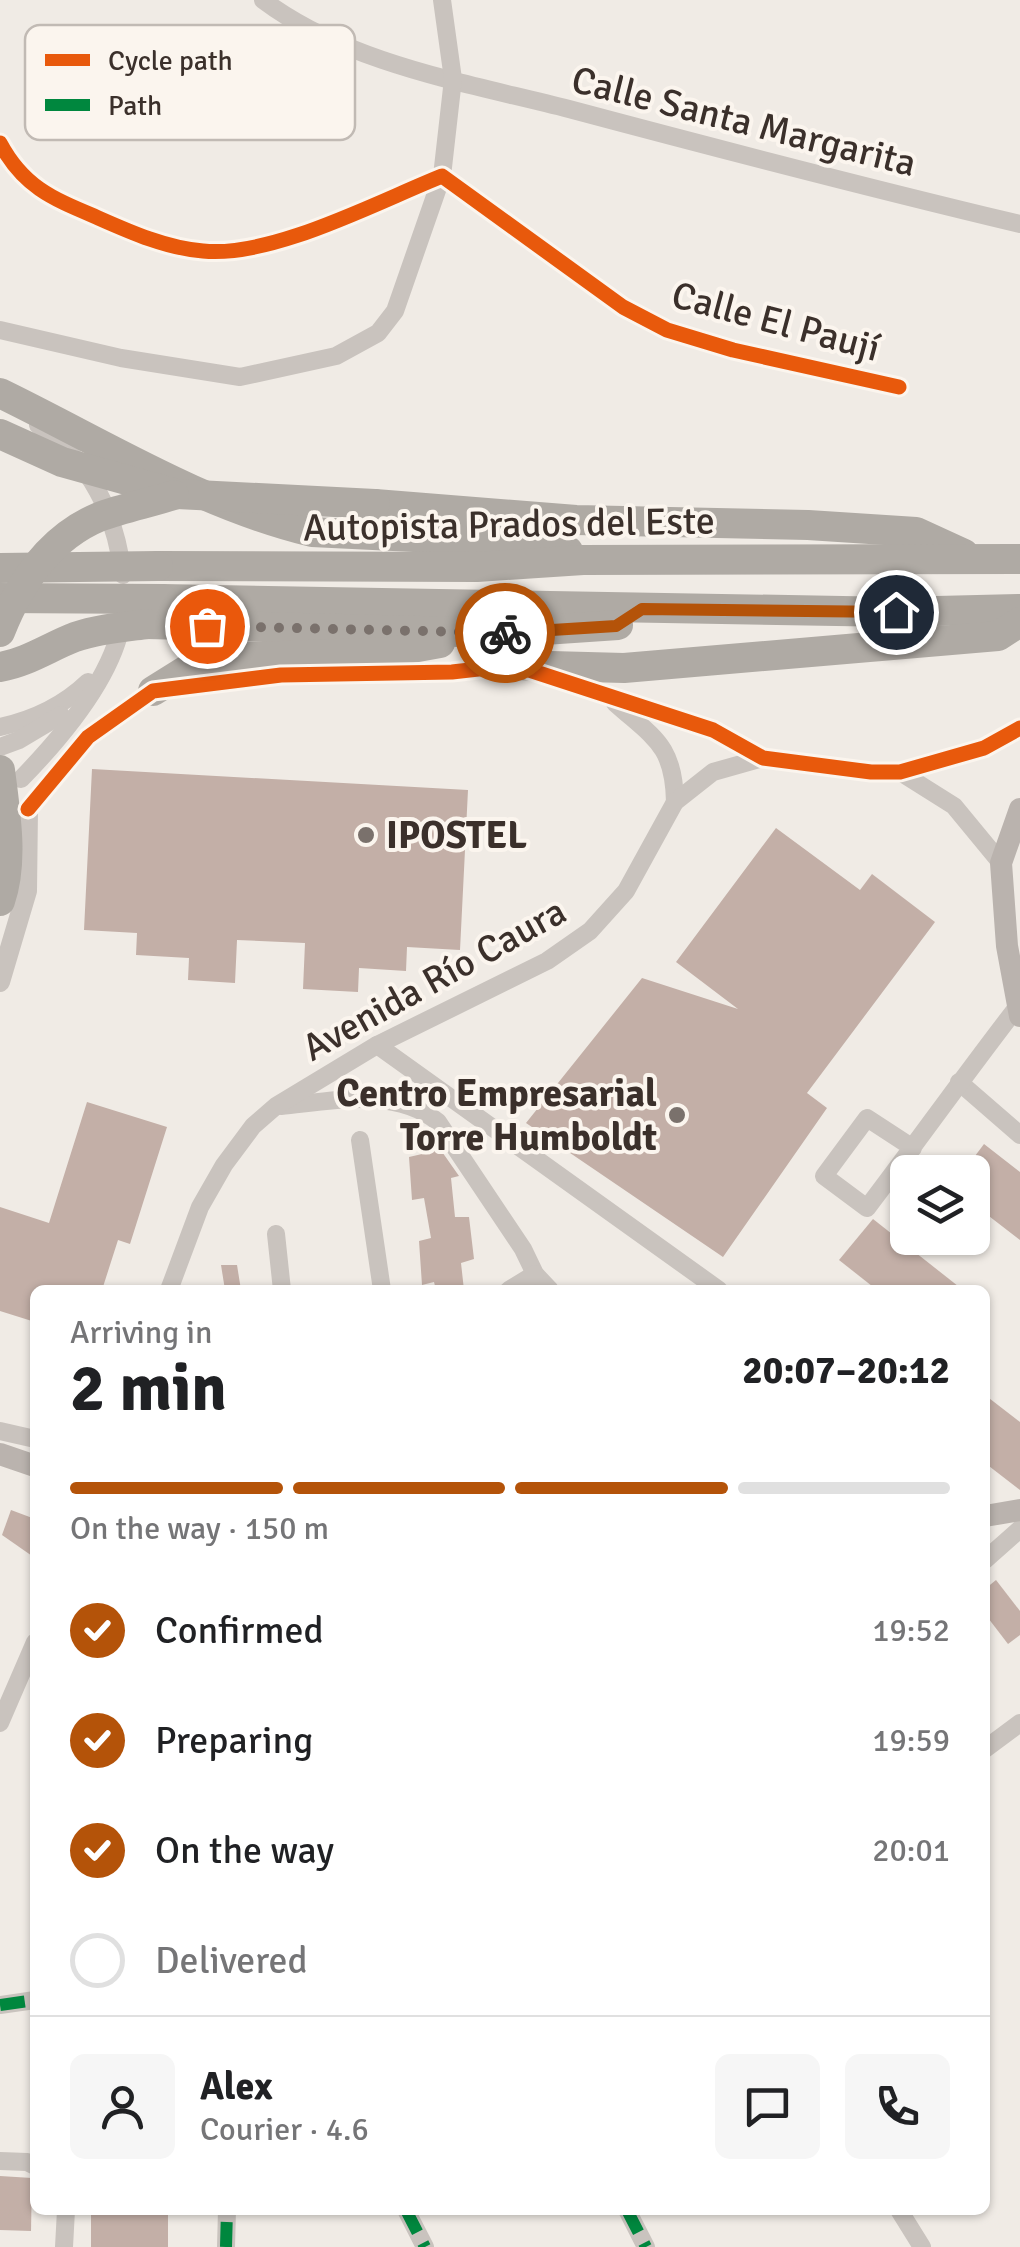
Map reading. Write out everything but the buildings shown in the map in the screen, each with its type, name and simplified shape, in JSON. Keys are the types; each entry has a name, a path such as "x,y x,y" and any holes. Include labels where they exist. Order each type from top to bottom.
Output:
{"highway":[{"path":"0,395 166,479 274,523 312,532 555,544 583,560"},
{"path":"0,434 62,462 177,494 576,520 808,525 916,532 976,560"},
{"path":"0,632 19,590 56,545 96,518 177,494"},
{"name":"Autopista Prados del Este","path":"0,568 478,567 583,560 1020,559"},
{"name":"Autopista Prados del Este","path":"0,598 155,612 1020,609"},
{"path":"153,691 192,666 223,658 390,652 499,633 616,626 642,609"},
{"path":"0,668 30,659 72,638 155,612 499,633"},
{"path":"510,666 660,666 998,636 1020,622"},
{"path":"2,895 11,775"}],"main road":[{"path":"1019,1011 1007,946 1001,862 1020,809"},
{"path":"0,1454 30,1464"},
{"path":"990,1515 1020,1510"}],"street":[{"name":"Calle Santa Margarita","path":"263,0 304,25"},
{"path":"0,330 121,358 240,377 336,356 378,333 395,311 442,176 452,79 442,0"},
{"name":"Calle Santa Margarita","path":"355,49 452,79 1020,224"},
{"path":"0,143 19,172 38,191 128,231 203,251 243,249 345,219 442,176"},
{"name":"Calle El Paují","path":"442,176 624,307 667,330 733,350 898,387"},
{"path":"0,395 59,441 92,482 113,520 124,579 122,618 112,656 55,741 11,775"},
{"path":"0,727 31,718 73,696 112,656"},
{"path":"28,809 88,736 153,691 281,675 452,672 510,666 712,730 763,758 870,772 900,772 984,748 1020,728"},
{"path":"607,696 660,743 668,756 675,802"},
{"path":"0,747 83,702"},
{"name":"Avenida Río Caura","path":"170,1285 200,1207 253,1126 276,1106 378,1045 547,960 590,931 626,891 675,802 713,772 763,758"},
{"path":"0,760 12,763 11,775 28,809 27,892 0,982"},
{"path":"900,772 954,806 1001,862"},
{"path":"913,1148 867,1118 824,1176 867,1208 913,1148 959,1082 1019,1011"},
{"path":"378,1045 712,1285"},
{"path":"959,1082 1020,1135"},
{"path":"276,1106 351,1099 410,1104 424,1111 438,1122 545,1285"},
{"path":"360,1140 381,1285"},
{"path":"276,1234 281,1285"},
{"path":"518,1285 535,1274"},
{"path":"0,1430 30,1439"},
{"path":"990,1555 1020,1528"},
{"path":"0,1723 30,1654"},
{"path":"990,1746 1020,1723"},
{"path":"0,2004 30,2001"},
{"path":"0,2161 30,2164"},
{"path":"64,2247 66,2215"},
{"path":"226,2215 226,2247"},
{"path":"409,2215 425,2247"},
{"path":"630,2215 646,2247"},
{"path":"902,2215 922,2247"}],"marked path":[{"path":"0,2005 30,2001"},
{"path":"226,2247 227,2215"},
{"path":"409,2215 425,2247"},
{"path":"630,2215 646,2247"}],"cycle path":[{"path":"0,143 18,170 51,196 147,238 203,251 230,251 292,237 442,176 623,307 667,330 733,350 899,387"},
{"path":"28,809 88,737 153,691 281,675 452,672 514,665 713,730 763,758 871,772 900,772 984,748 1020,728"}],"way so far":[{"path":"207,626 505,633"}],"place":[{"name":"IPOSTEL","path":"366,835"},
{"name":"Centro Empresarial Torre Humboldt","path":"677,1115"}],"route":[{"path":"505,633 616,626 642,609 896,612"}]}
